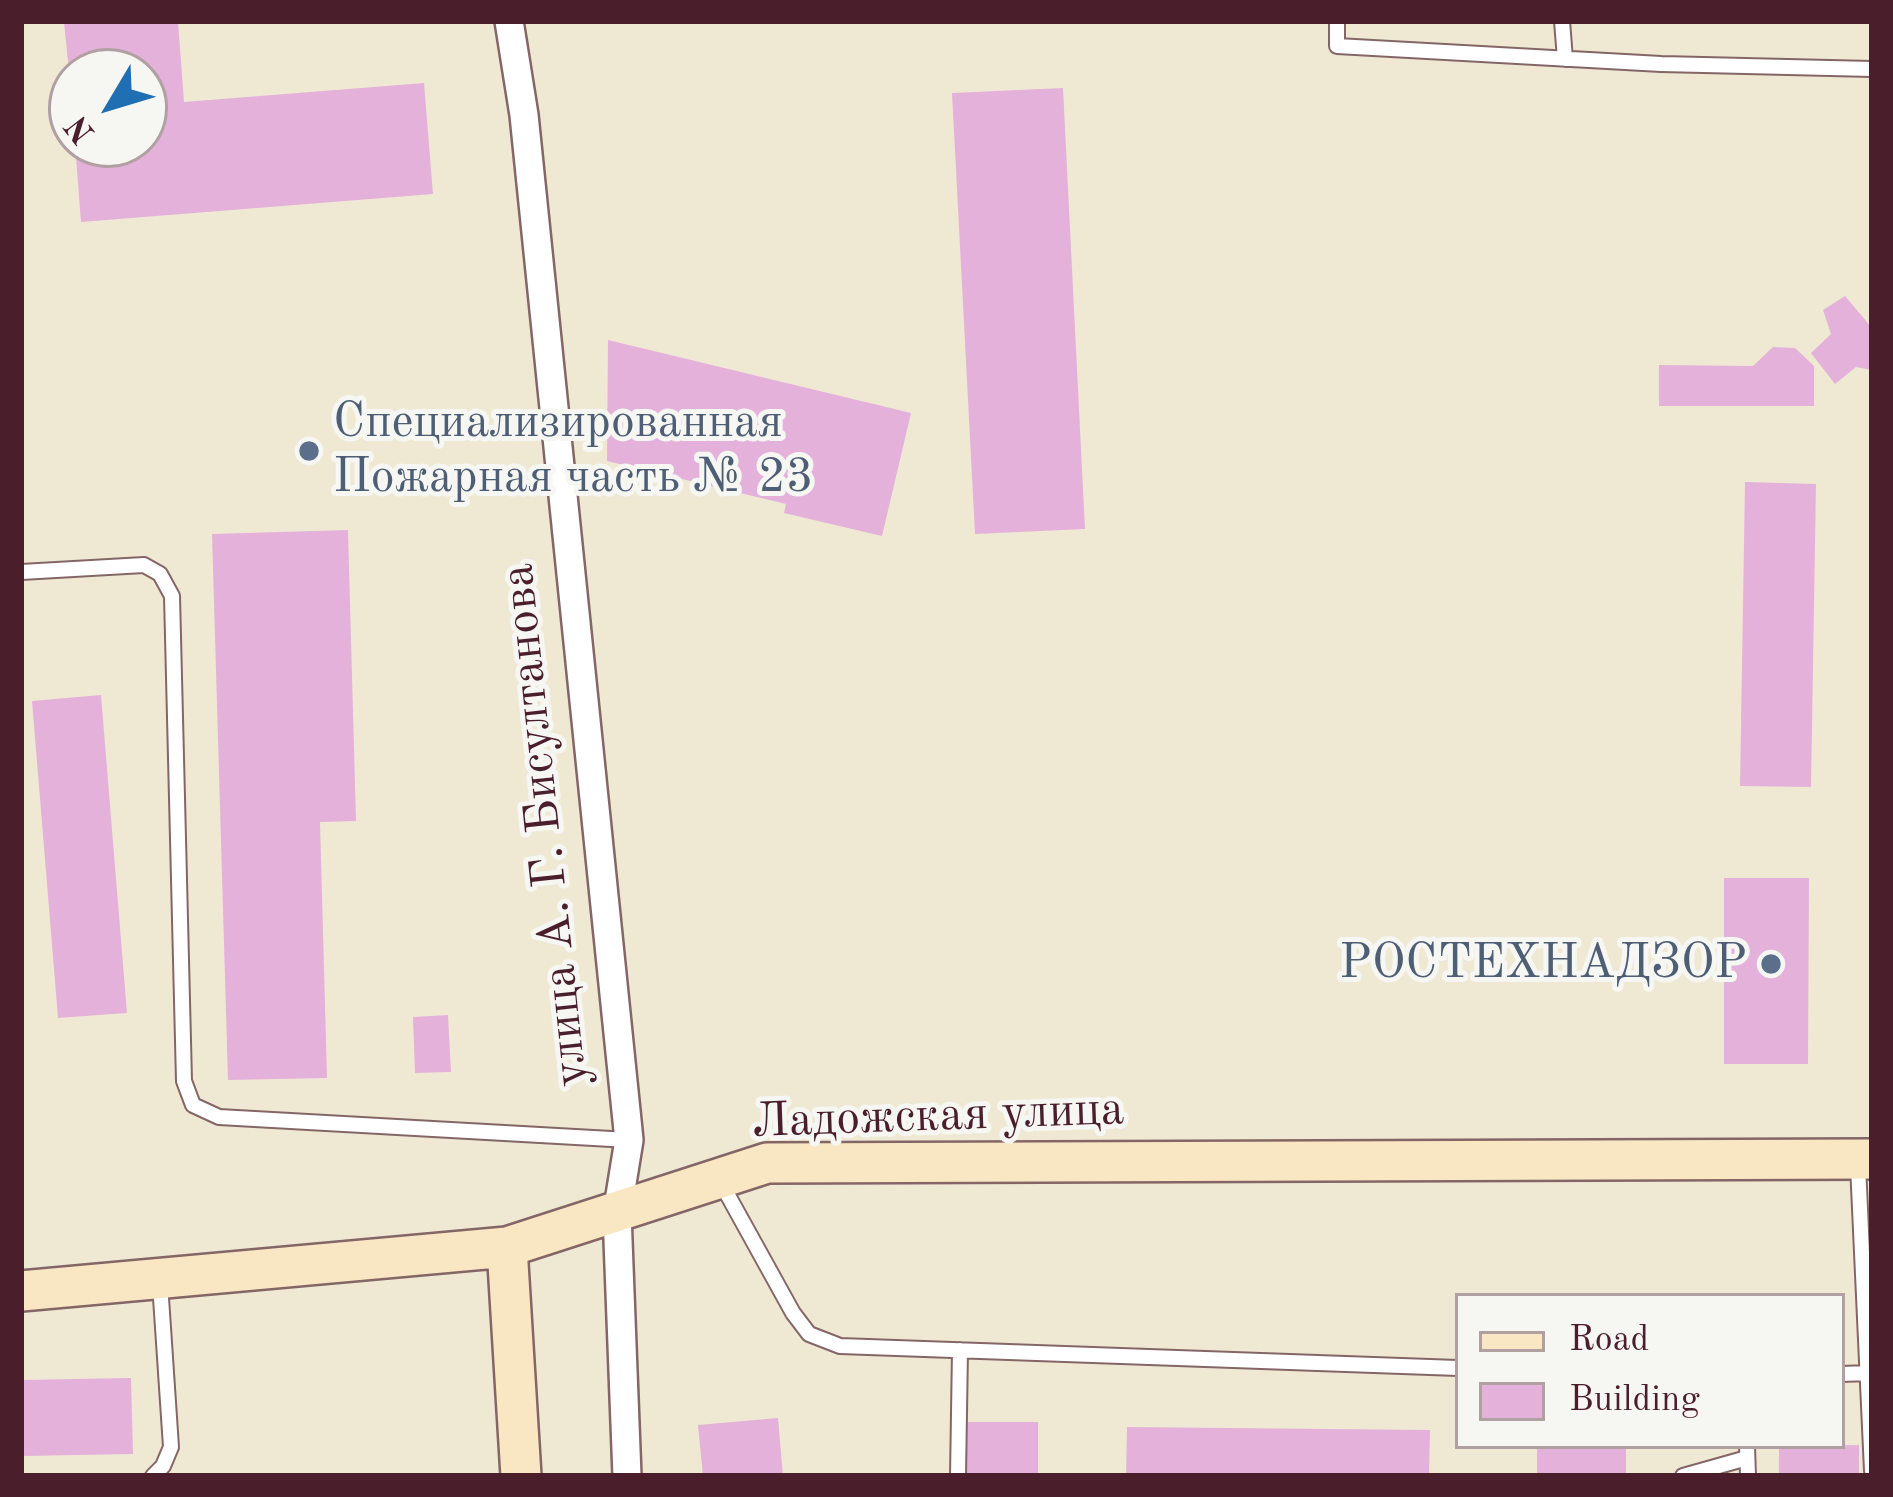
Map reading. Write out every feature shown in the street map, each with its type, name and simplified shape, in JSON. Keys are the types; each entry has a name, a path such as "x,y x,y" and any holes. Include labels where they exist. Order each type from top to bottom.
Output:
{"street":[{"name":"улица А. Г. Бисултанова","path":"509,21 524,115 629,1140 617,1214 627,1476"},
{"name":"Ладожская улица","path":"21,1291 507,1247 766,1163 1865,1160"},
{"path":"507,1247 521,1476"}],"lane":[{"path":"1337,21 1337,46 1872,69"},
{"path":"1562,21 1565,59"},
{"path":"21,572 144,565 160,574 172,596 184,1081 193,1105 219,1117 629,1140"},
{"path":"1865,1160 1872,1472"},
{"path":"718,1177 793,1313 809,1334 840,1346 1455,1368"},
{"path":"153,1476 171,1447 160,1279"},
{"path":"958,1476 960,1350"},
{"path":"1845,1374 1868,1373"},
{"path":"1683,1476 1747,1452 1748,1476"}],"building":[{"path":"178,21 184,102 424,83 433,194 81,222 77,168 168,168 168,48 67,48 64,22"},
{"path":"1063,88 1085,529 975,534 952,93"},
{"path":"1845,296 1872,328 1872,370 1856,367 1835,384 1811,353 1831,334 1823,310"},
{"path":"608,340 911,413 882,536 784,513 786,504 607,461"},
{"path":"1773,347 1795,348 1814,366 1814,406 1659,406 1659,365 1753,366"},
{"path":"1745,482 1816,484 1811,787 1740,786"},
{"path":"348,530 356,821 320,822 327,1078 228,1080 212,534"},
{"path":"101,695 127,1013 58,1018 32,701"},
{"path":"1724,878 1809,878 1808,1064 1724,1064"},
{"path":"448,1015 451,1072 415,1073 413,1017"},
{"path":"131,1378 133,1454 21,1456 21,1380"},
{"path":"778,1418 783,1476 703,1476 698,1425"},
{"path":"960,1422 1038,1422 1038,1476 960,1476"},
{"path":"1127,1427 1430,1430 1429,1476 1126,1476"},
{"path":"1845,1445 1859,1445 1859,1476 1779,1476 1779,1449 1845,1449"},
{"path":"1537,1449 1626,1449 1626,1476 1537,1476"}],"place":[{"name":"Специализированная Пожарная часть № 23","path":"309,451"},
{"name":"РОСТЕХНАДЗОР","path":"1771,964"}]}
